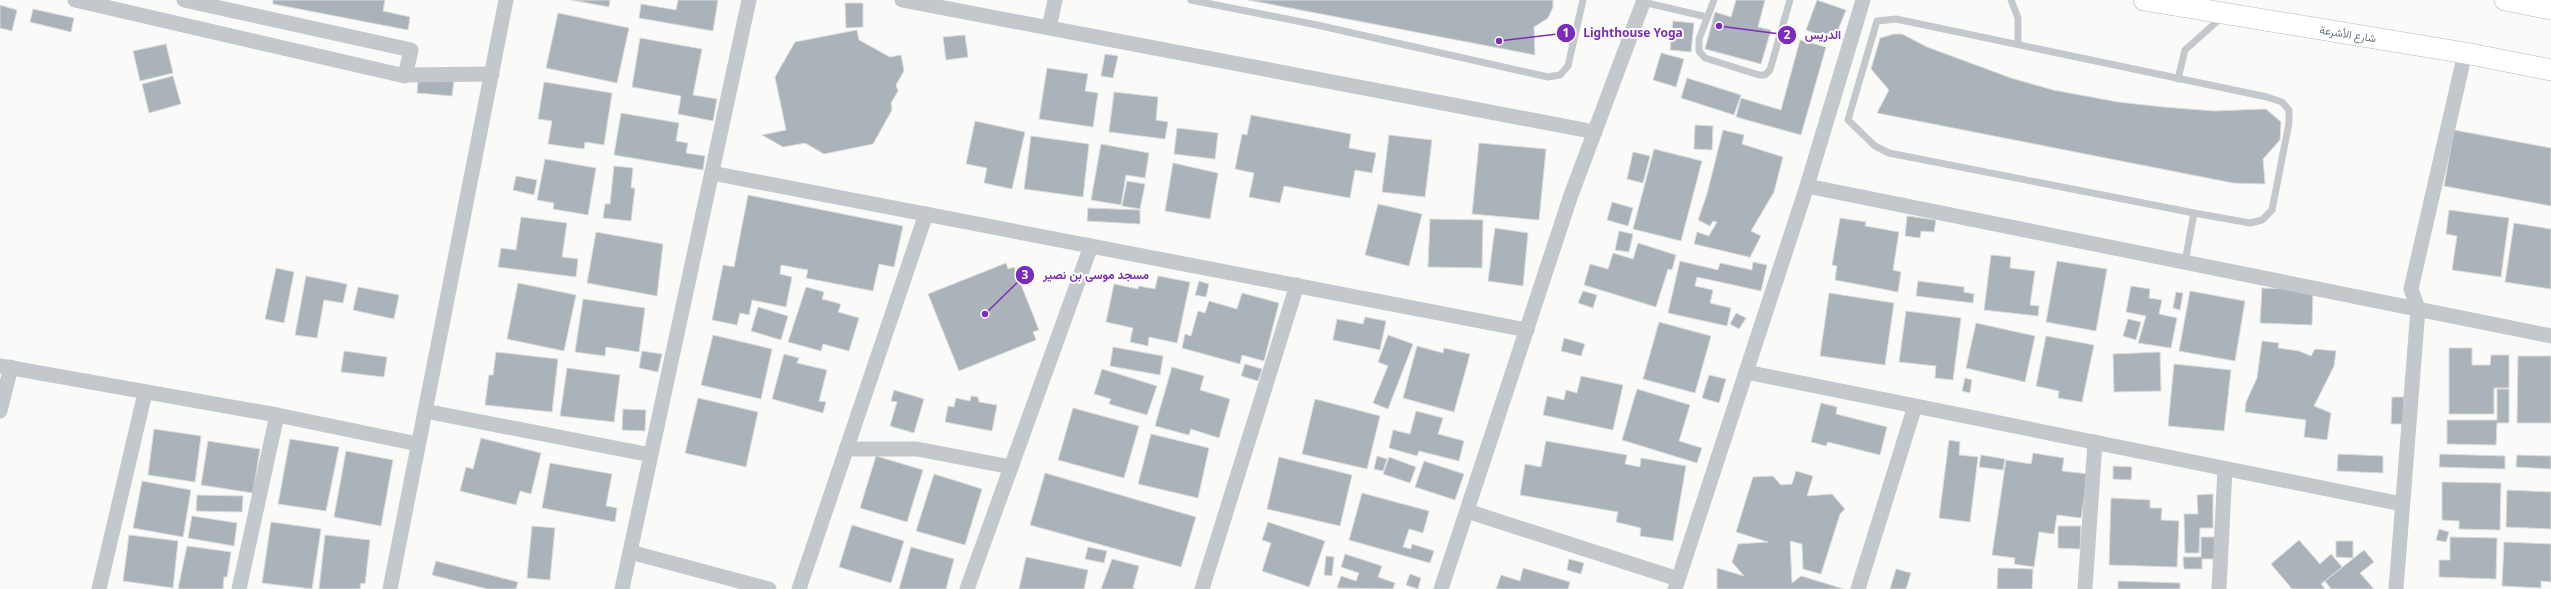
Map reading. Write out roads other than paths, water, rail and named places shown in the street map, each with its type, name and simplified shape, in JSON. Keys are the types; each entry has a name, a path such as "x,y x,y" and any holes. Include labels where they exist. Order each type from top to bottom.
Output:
{"street":[{"path":"184,0 412,50 405,75"},
{"path":"390,589 506,0"},
{"path":"622,589 749,0"},
{"path":"902,0 1595,132"},
{"path":"1049,28 1055,0"},
{"path":"1467,511 1677,584 1806,186 1863,0"},
{"name":"شارع الأشرعة","path":"2144,0 2465,53 2551,70"},
{"path":"2505,0 2545,7"},
{"path":"82,1 405,75 492,74"},
{"path":"1441,589 1571,195 1643,1"},
{"path":"2396,589 2418,309 2411,289 2465,53"},
{"path":"712,173 1527,330"},
{"path":"1806,186 2551,336"},
{"path":"798,589 926,214"},
{"path":"967,589 1091,246"},
{"path":"1202,589 1297,285"},
{"path":"0,411 6,366 145,393 277,415 418,444"},
{"path":"1746,372 2402,504"},
{"path":"99,589 145,393"},
{"path":"1858,589 1915,406"},
{"path":"425,411 651,455"},
{"path":"240,589 277,415"},
{"path":"2085,589 2095,442"},
{"path":"846,449 917,449 1011,467"},
{"path":"2220,589 2225,469"},
{"path":"630,552 769,589"}],"lane":[{"path":"1191,0 1317,25 1548,77 1560,75 1568,66 1583,0"},
{"path":"1714,0 1699,39 1699,51 1705,58 1759,75 1765,75 1770,70 1790,0"},
{"path":"2011,0 2018,18 2018,43"},
{"path":"1643,1 1707,17"},
{"path":"2178,79 2185,50 2226,14"},
{"path":"1896,19 2018,43 2178,79 2267,97 2282,102 2289,110 2289,123 2272,210 2262,220 2250,223 1889,153 1875,146 1848,120 1877,21 1896,19"},
{"path":"2185,262 2194,213"}],"place":[{"name":"الدريس","path":"1719,26"},
{"name":"Lighthouse Yoga","path":"1499,41"},
{"name":"مسجد موسى بن نصير","path":"985,314"}]}
